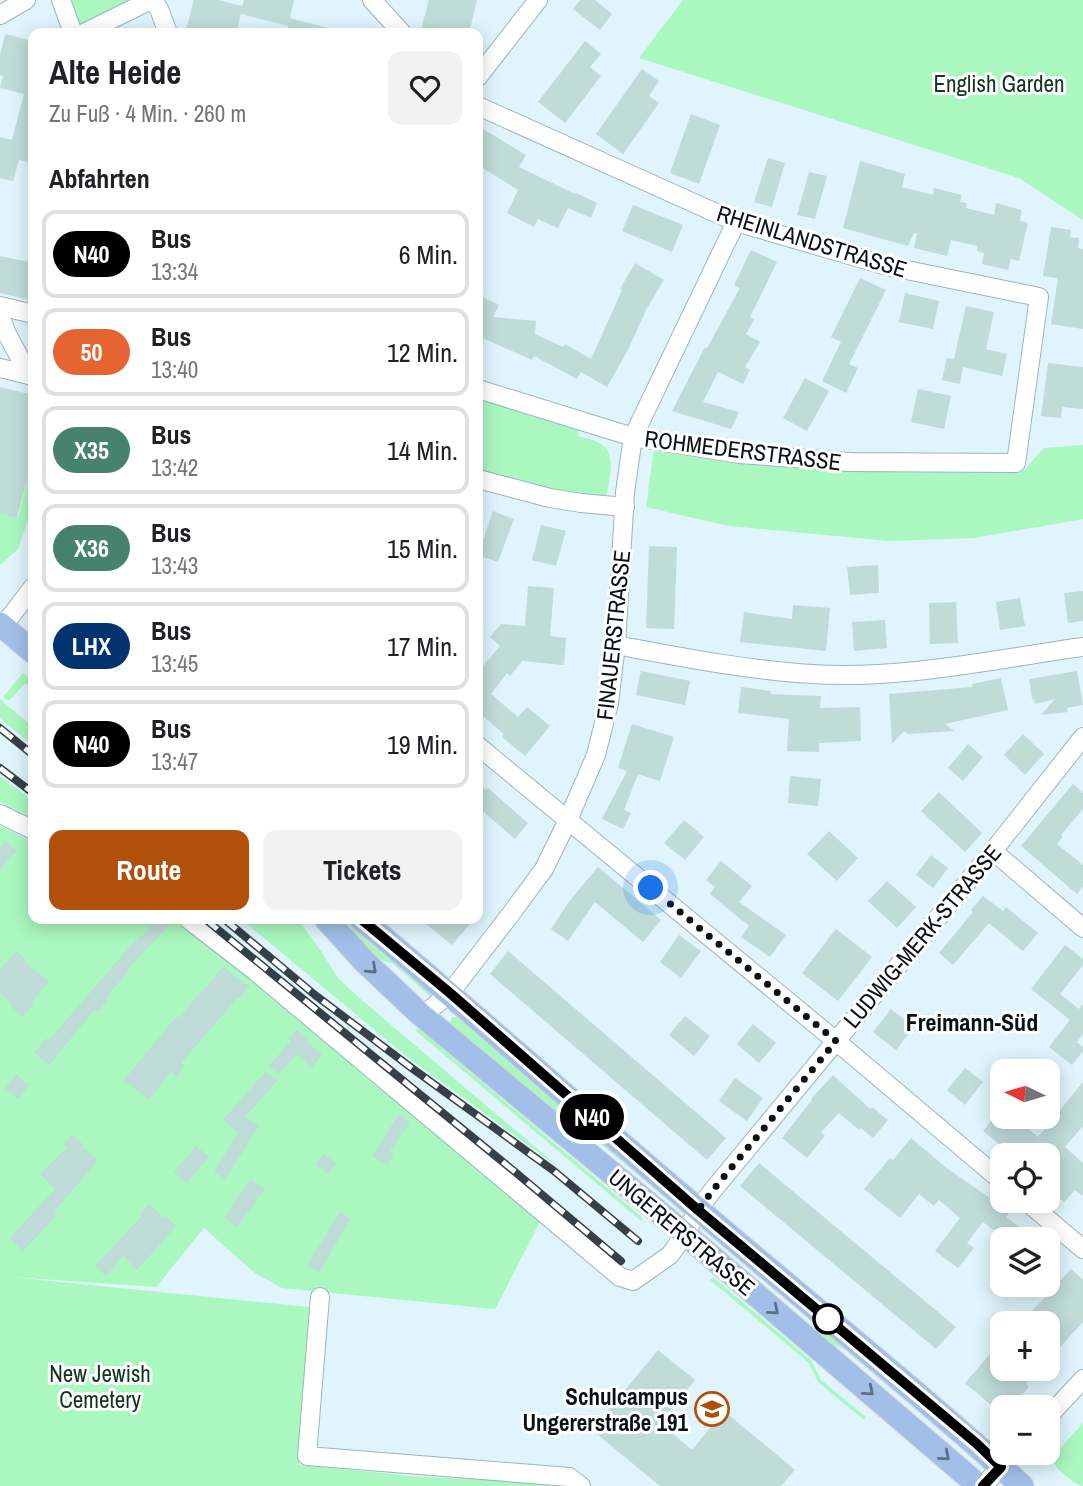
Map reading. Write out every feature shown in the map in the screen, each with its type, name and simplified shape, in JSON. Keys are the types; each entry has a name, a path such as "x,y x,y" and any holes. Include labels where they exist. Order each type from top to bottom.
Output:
{"main road":[{"path":"1,627 28,648"},
{"name":"UNGERERSTRASSE","path":"331,924 364,961 422,1016 685,1234 981,1486"},
{"name":"UNGERERSTRASSE","path":"367,924 698,1210 976,1443 990,1450"},
{"name":"UNGERERSTRASSE","path":"1011,1465 1022,1486"}],"street":[{"path":"0,15 26,0"},
{"path":"61,0 71,28"},
{"path":"94,28 152,0 159,9 166,28"},
{"path":"372,0 397,28"},
{"path":"483,71 538,0"},
{"name":"RHEINLANDSTRASSE","path":"483,108 736,222 887,266 1039,297 1016,463"},
{"name":"FINAUERSTRASSE","path":"422,1016 450,993 544,869 596,755 609,703 617,645 625,492 634,437 736,222"},
{"path":"0,306 28,313"},
{"path":"0,316 28,375"},
{"path":"0,368 28,375"},
{"path":"18,391 28,375"},
{"name":"ROHMEDERSTRASSE","path":"483,391 634,437 739,454 850,462 1016,463"},
{"path":"483,480 550,498 625,507"},
{"path":"1,627 28,593"},
{"path":"617,645 738,667 814,675 939,668 1083,647"},
{"name":"LUDWIG-MERK-STRASSE","path":"194,924 255,971 620,1277 633,1280 670,1255 713,1190 993,851 1083,737"},
{"path":"483,750 990,1171"},
{"path":"0,814 28,828"},
{"path":"993,851 1083,928"},
{"path":"1041,1213 1081,1245"},
{"path":"320,1297 307,1456 569,1477 581,1486"},
{"path":"1060,1404 1083,1379"},
{"path":"981,1486 1003,1465"}],"green space":[{"path":"67,0 137,0 86,28 76,24"},
{"name":"English Garden","path":"683,0 1083,0 1083,220 1019,178 639,58"},
{"path":"483,398 579,430 578,436 593,440 606,448 610,460 610,474 607,494 602,498 547,490 483,473"},
{"path":"1083,445 1083,519 974,538 889,541 729,526 646,507 654,448 742,462 853,471 1024,470 1044,448"},
{"path":"28,478 28,520 18,549 0,565 0,514 18,518"},
{"path":"23,673 28,678 28,685 25,683 9,701 3,697"},
{"path":"0,699 28,723 28,742 0,718"},
{"path":"0,776 28,797 28,816 0,802"},
{"name":"New Jewish Cemetery","path":"0,826 28,840 28,924 179,924 219,953 541,1220 495,1309 282,1288 255,1273 204,1228 156,1287 11,1277 309,1307 299,1465 423,1477 552,1482 550,1486 0,1486"},
{"path":"247,924 302,924 338,978 357,996 561,1169 406,1056"},
{"path":"346,924 354,924 436,994 432,998 392,963 378,959"},
{"path":"452,1017 457,1017 676,1201 673,1204 573,1121 556,1115 451,1025"},
{"path":"418,1028 643,1218 641,1221 416,1031"},
{"path":"710,1239 815,1329 831,1331 960,1439 956,1444 844,1349 827,1343 706,1243"},
{"path":"713,1277 811,1360 821,1380 866,1417 864,1420 818,1382 808,1362 710,1280"},
{"path":"1083,1423 1083,1486 1075,1483 1056,1466 1060,1465 1062,1446"}],"building":[{"path":"194,0 218,0 242,6 244,0 294,0 290,18 327,28 287,28 241,14 237,28 186,28"},
{"path":"429,0 477,0 470,28 421,28"},
{"path":"580,0 595,0 612,14 600,30 573,9"},
{"path":"5,34 28,40 28,162 19,160 13,181 0,178 0,137 12,140 24,94 0,88 3,76 0,75 0,56"},
{"path":"585,41 601,54 590,67 601,76 565,123 538,102"},
{"path":"642,69 659,81 649,96 659,103 623,154 596,134"},
{"path":"691,114 720,125 699,184 670,173"},
{"path":"483,129 526,155 519,167 597,203 591,218 568,208 558,228 538,219 534,227 507,213 518,190 483,168"},
{"path":"768,158 785,163 772,207 754,202"},
{"path":"860,161 905,174 902,187 933,195 934,188 962,195 960,202 967,203 966,208 994,215 996,203 1022,210 1020,221 1028,223 1019,261 1011,259 1008,270 982,264 984,253 977,251 978,246 951,240 947,256 914,248 917,234 914,233 908,246 843,228"},
{"path":"809,172 827,176 815,219 797,215"},
{"path":"633,205 683,225 672,252 622,231"},
{"path":"1051,227 1071,230 1070,237 1079,238 1078,248 1083,249 1083,329 1051,324 1058,278 1043,276"},
{"path":"751,250 777,262 750,317 754,319 746,334 760,342 745,367 750,370 743,384 718,372 703,402 739,412 731,429 672,411 740,288 734,285"},
{"path":"0,256 28,262 28,300 0,293"},
{"path":"635,263 664,280 607,387 581,372 577,379 534,356 532,360 483,338 483,297 499,305 493,317 536,321 535,334 563,347 565,344 591,359 622,290 620,289"},
{"path":"860,278 886,290 849,364 858,368 846,393 822,381 841,342 831,337"},
{"path":"905,293 939,301 933,329 899,322"},
{"path":"966,306 994,312 986,349 1007,354 1002,376 963,367 960,384 942,380 947,358 954,359"},
{"path":"1048,363 1083,367 1083,409 1062,407 1061,418 1041,416"},
{"path":"805,378 829,391 807,431 783,418"},
{"path":"0,387 28,394 28,477 17,518 0,514"},
{"path":"918,389 951,396 944,429 911,422"},
{"path":"493,511 514,519 498,562 483,557 483,540"},
{"path":"541,525 566,531 556,566 532,560"},
{"path":"649,546 677,547 674,629 646,628"},
{"path":"878,565 879,593 850,595 847,567"},
{"path":"528,586 554,588 550,636 566,638 564,665 522,661 510,676 507,673 491,694 518,717 527,707 550,726 525,756 483,716 483,666 500,646 490,637 501,624 525,626"},
{"path":"1083,591 1083,621 1068,623 1064,593"},
{"path":"1020,598 1025,626 1000,630 996,602"},
{"path":"956,602 958,643 930,644 929,603"},
{"path":"793,605 830,608 826,651 740,642 744,612 792,619"},
{"path":"885,620 887,648 854,651 852,622"},
{"path":"641,671 690,681 685,705 636,695"},
{"path":"1077,671 1083,705 1067,708 1068,712 1041,715 1055,699 1035,704 1029,679"},
{"path":"1001,678 1008,710 945,724 954,731 908,734 904,731 892,744 889,694 973,687 972,684"},
{"path":"741,687 771,691 770,694 821,696 820,708 860,707 861,741 819,743 819,752 787,751 789,719 738,713"},
{"path":"632,724 674,737 660,781 638,774 624,810 631,813 623,829 602,819 627,771 618,768"},
{"path":"1023,734 1044,754 1025,775 1004,755"},
{"path":"968,744 983,757 963,781 948,768"},
{"path":"790,776 821,779 818,806 788,803"},
{"path":"1073,784 1083,793 1083,809 1061,835 1063,836 1057,844 1083,865 1083,886 1077,894 1021,846"},
{"path":"483,787 486,790 488,788 528,823 515,839 483,811"},
{"path":"939,792 982,833 965,852 921,811"},
{"path":"684,820 704,837 685,860 664,843"},
{"path":"829,831 858,858 837,881 807,854"},
{"path":"6,841 17,851 0,869 0,847"},
{"path":"931,855 948,868 933,888 916,875"},
{"path":"721,861 752,886 739,902 786,935 770,957 741,937 749,926 710,894 715,887 706,880"},
{"path":"598,867 661,920 643,942 595,902 568,941 551,929 571,899"},
{"path":"887,881 916,907 897,928 868,901"},
{"path":"983,896 1003,911 1006,907 1038,933 1023,951 988,924 953,965 939,953"},
{"path":"153,924 170,924 127,970 106,998 108,1000 98,1011 95,1009 49,1065 34,1053 47,1038 49,1040 140,935 142,937"},
{"path":"426,924 470,924 452,945"},
{"path":"836,929 872,957 838,1001 802,973"},
{"path":"679,935 701,951 681,978 660,962"},
{"path":"1065,945 1083,959 1083,965 1060,994 1079,1009 1083,1004 1083,1034 1077,1042 1083,1047 1083,1051 1072,1065 1049,1047 1070,1020 1031,989"},
{"path":"16,951 26,960 24,962 49,981 23,1017 0,993 0,970"},
{"path":"508,951 726,1138 707,1160 490,974"},
{"path":"223,967 249,986 181,1063 184,1066 176,1077 171,1072 149,1100 124,1080 177,1016 180,1018"},
{"path":"891,1009 914,1027 896,1050 873,1032"},
{"path":"685,1016 710,1036 694,1056 669,1035"},
{"path":"753,1024 776,1043 759,1063 737,1044"},
{"path":"297,1029 322,1055 312,1067 297,1054 278,1075 269,1066 291,1041 288,1039"},
{"path":"965,1068 983,1082 965,1105 947,1090"},
{"path":"265,1072 278,1080 245,1117 259,1126 225,1179 214,1172 238,1133 223,1120"},
{"path":"16,1074 29,1085 18,1099 5,1088"},
{"path":"833,1075 870,1109 872,1107 888,1120 873,1138 839,1113 821,1132 825,1136 807,1158 782,1138"},
{"path":"735,1078 763,1098 747,1121 719,1101"},
{"path":"1083,1082 1083,1126 1065,1147 1083,1163 1083,1196 1075,1190 1064,1202 1060,1198 1060,1143 998,1143 983,1131 990,1122 990,1129 1028,1129 1038,1137 1045,1129 1060,1129 1060,1110"},
{"path":"399,1114 410,1122 390,1151 394,1154 387,1165 372,1156"},
{"path":"71,1135 98,1160 54,1212 57,1215 23,1251 10,1238 55,1189 40,1174 67,1148 63,1145"},
{"path":"911,1138 948,1169 990,1198 990,1213 1009,1213 1006,1217 1020,1227 990,1227 983,1222 967,1243 974,1248 958,1268 935,1251 960,1218 939,1200 934,1206 919,1194 900,1218 864,1189 890,1158 893,1160"},
{"path":"196,1146 209,1157 187,1183 174,1172"},
{"path":"323,1154 336,1163 329,1174 315,1165"},
{"path":"759,1163 956,1327 936,1349 740,1186"},
{"path":"250,1180 265,1189 237,1227 224,1218"},
{"path":"149,1204 176,1226 137,1270 123,1256 106,1276 95,1266 142,1216 140,1214"},
{"path":"340,1212 350,1219 319,1273 307,1265"},
{"path":"1071,1269 1083,1280 1083,1322 1060,1347 1060,1311 1032,1311 1045,1297 1060,1297 1060,1281"},
{"path":"658,1350 695,1380 660,1423 692,1450 724,1411 795,1470 781,1486 660,1486 592,1430"},
{"path":"990,1354 990,1381 1029,1381 1026,1384 1029,1387 1022,1395 990,1395 990,1404 965,1383"}],"railway":[{"path":"0,728 28,751"},
{"path":"0,768 28,789"},
{"path":"211,924 621,1261"},
{"path":"230,924 315,995 554,1171 638,1241"}],"bus line":[{"name":"N40","path":"367,924 698,1210 976,1443 1001,1467 983,1486"}],"place":[{"name":"Schulcampus Ungererstraße 191","path":"712,1409"}],"district":[{"name":"Freimann-Süd","path":"972,1022"}],"route":[{"path":"651,888 836,1041 698,1210 836,1325 828,1319"}]}
